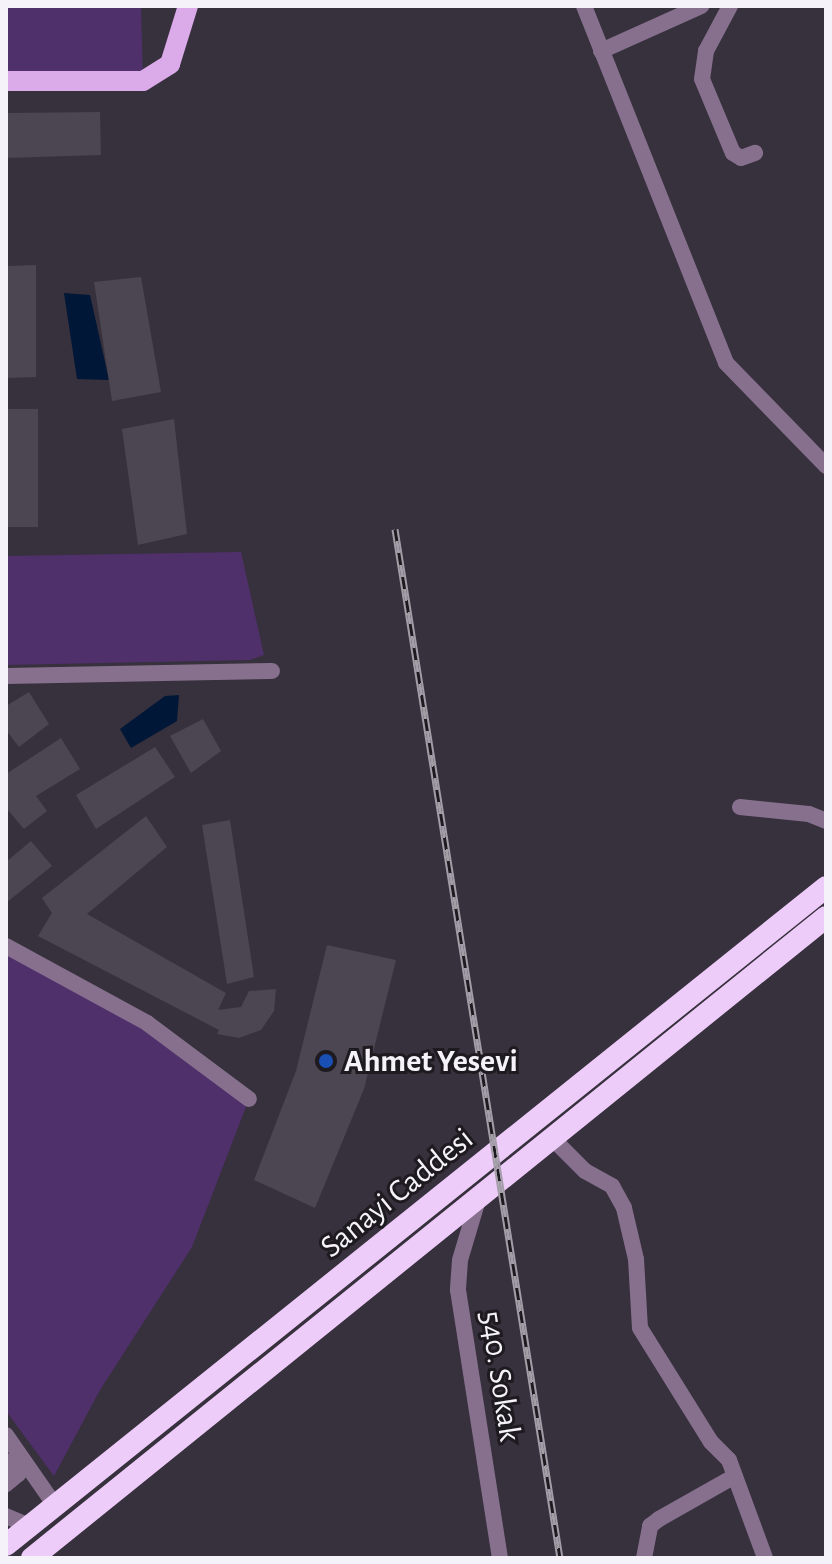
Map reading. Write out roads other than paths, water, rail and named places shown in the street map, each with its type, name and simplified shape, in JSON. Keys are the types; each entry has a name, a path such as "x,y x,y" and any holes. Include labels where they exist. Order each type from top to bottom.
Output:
{"highway":[{"name":"Sanayi Caddesi","path":"6,1545 318,1298 826,887"},
{"name":"Sanayi Caddesi","path":"32,1558 477,1203 826,917"}],"main road":[{"path":"6,81 143,81 170,64 188,6"}],"street":[{"path":"584,6 726,363 826,466"},
{"path":"601,51 701,6"},
{"path":"730,6 706,51 702,79 733,153 741,158 755,153"},
{"path":"6,676 272,671"},
{"path":"740,807 809,814 826,821"},
{"path":"6,946 147,1023 249,1099"},
{"path":"553,1139 585,1171 612,1186 624,1208 636,1259 640,1328 711,1442 729,1460 765,1558"},
{"name":"540. Sokak","path":"477,1203 460,1260 458,1290 500,1558"},
{"path":"6,1435 56,1507"},
{"path":"6,1461 18,1474 6,1484"},
{"path":"644,1558 650,1526 735,1476"},
{"path":"6,1516 29,1526"}],"water":[{"path":"64,293 90,295 109,380 77,379"},
{"path":"179,695 177,721 131,748 120,729 165,696"}],"railway":[{"path":"395,529 560,1558"}],"place":[{"name":"Ahmet Yesevi","path":"326,1061"}]}
